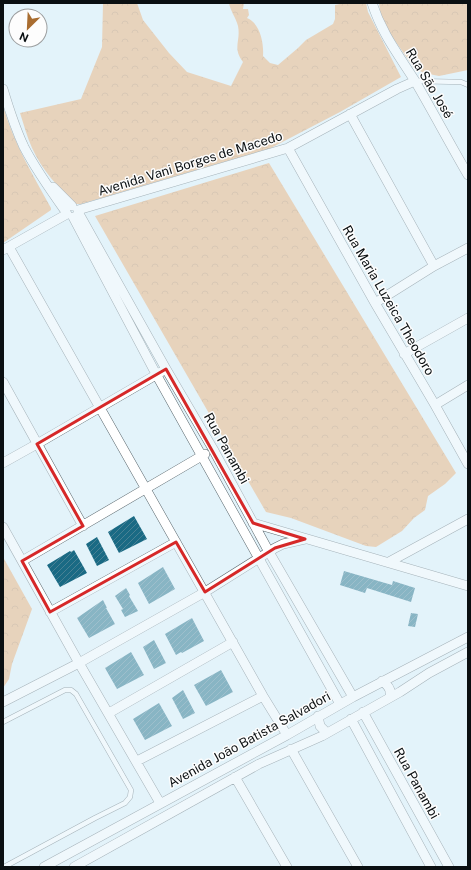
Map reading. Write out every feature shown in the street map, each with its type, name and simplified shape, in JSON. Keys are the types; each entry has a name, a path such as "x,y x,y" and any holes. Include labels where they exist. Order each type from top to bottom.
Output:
{"street":[{"name":"Rua São José","path":"372,3 378,21 385,35 415,81 468,175"},
{"name":"Avenida Vani Borges de Macedo","path":"6,248 72,212 288,148 397,89 415,81"},
{"name":"Rua Panambi","path":"3,89 14,124 25,147 45,181 62,195 214,449 269,552 353,697"},
{"path":"350,114 434,266"},
{"name":"Rua Maria Luzeica Theodoro","path":"288,148 404,354 466,454 468,464"},
{"name":"Rua Panambi","path":"72,212 156,374 340,704"},
{"path":"6,248 99,407 263,696 287,735"},
{"path":"375,303 434,266 468,248"},
{"path":"404,354 468,318"},
{"path":"3,463 166,369"},
{"path":"3,382 84,526"},
{"path":"435,405 468,385"},
{"path":"22,561 214,449"},
{"path":"389,562 468,519"},
{"path":"253,523 468,586"},
{"path":"3,527 160,803"},
{"path":"3,702 79,663 205,592 283,544 305,539"},
{"path":"50,612 176,542"},
{"name":"Avenida João Batista Salvadori","path":"44,867 287,735 382,681 468,637"},
{"path":"109,713 233,642"},
{"name":"Avenida João Batista Salvadori","path":"74,867 259,764 327,733 429,673 468,652"},
{"path":"382,681 388,685 390,697"},
{"path":"137,762 263,696"},
{"name":"Rua Panambi","path":"363,712 449,867"},
{"path":"318,716 320,726 327,733"},
{"name":"Rua Panambi","path":"351,719 431,867"},
{"path":"291,749 358,867"},
{"path":"235,777 287,867"}],"lane":[{"path":"415,81 461,82 468,85"},
{"path":"3,722 65,690 71,690 76,694 130,790 130,797 125,803 88,821 4,867"},
{"path":"16,861 18,866"}],"highlighted area":[{"path":"166,369 253,523 305,539 275,548 205,592 176,542 50,612 22,561 83,526 37,444"}],"green space":[{"path":"103,3 137,3 143,20 169,53 187,72 231,86 243,62 237,48 239,32 238,26 229,3 244,3 243,9 248,9 249,15 247,18 255,24 260,34 263,45 263,56 270,63 278,65 306,40 333,24 335,19 335,5 345,3 366,3 368,12 401,77 340,112 269,149 81,204 75,204 57,185 36,156 30,144 20,113 81,99 102,47"},
{"path":"379,3 468,3 468,70 439,76 424,73 414,68 386,28 381,17"},
{"path":"3,106 18,146 51,210 3,243"},
{"path":"269,163 456,473 445,484 428,496 425,510 414,518 402,531 376,547 366,546 291,518 266,512 95,216"},
{"path":"3,557 32,609 12,664 9,679 3,688"}],"building":[{"path":"134,516 147,539 119,553 108,532"},
{"path":"97,537 109,560 97,566 86,544"},
{"path":"74,550 87,573 60,587 47,565"},
{"path":"163,567 175,589 149,604 138,583"},
{"path":"344,571 392,585 393,581 415,588 411,602 367,588 365,593 340,585"},
{"path":"126,588 138,611 125,617 121,610 123,609 115,596"},
{"path":"103,600 115,624 89,638 77,618"},
{"path":"411,613 418,614 415,627 408,626"},
{"path":"192,618 204,641 176,655 165,634"},
{"path":"154,640 166,663 154,669 143,647"},
{"path":"131,652 144,675 117,689 105,668"},
{"path":"221,670 233,692 206,706 194,685"},
{"path":"183,690 195,713 183,719 172,698"},
{"path":"159,703 172,726 145,740 133,719"}]}
